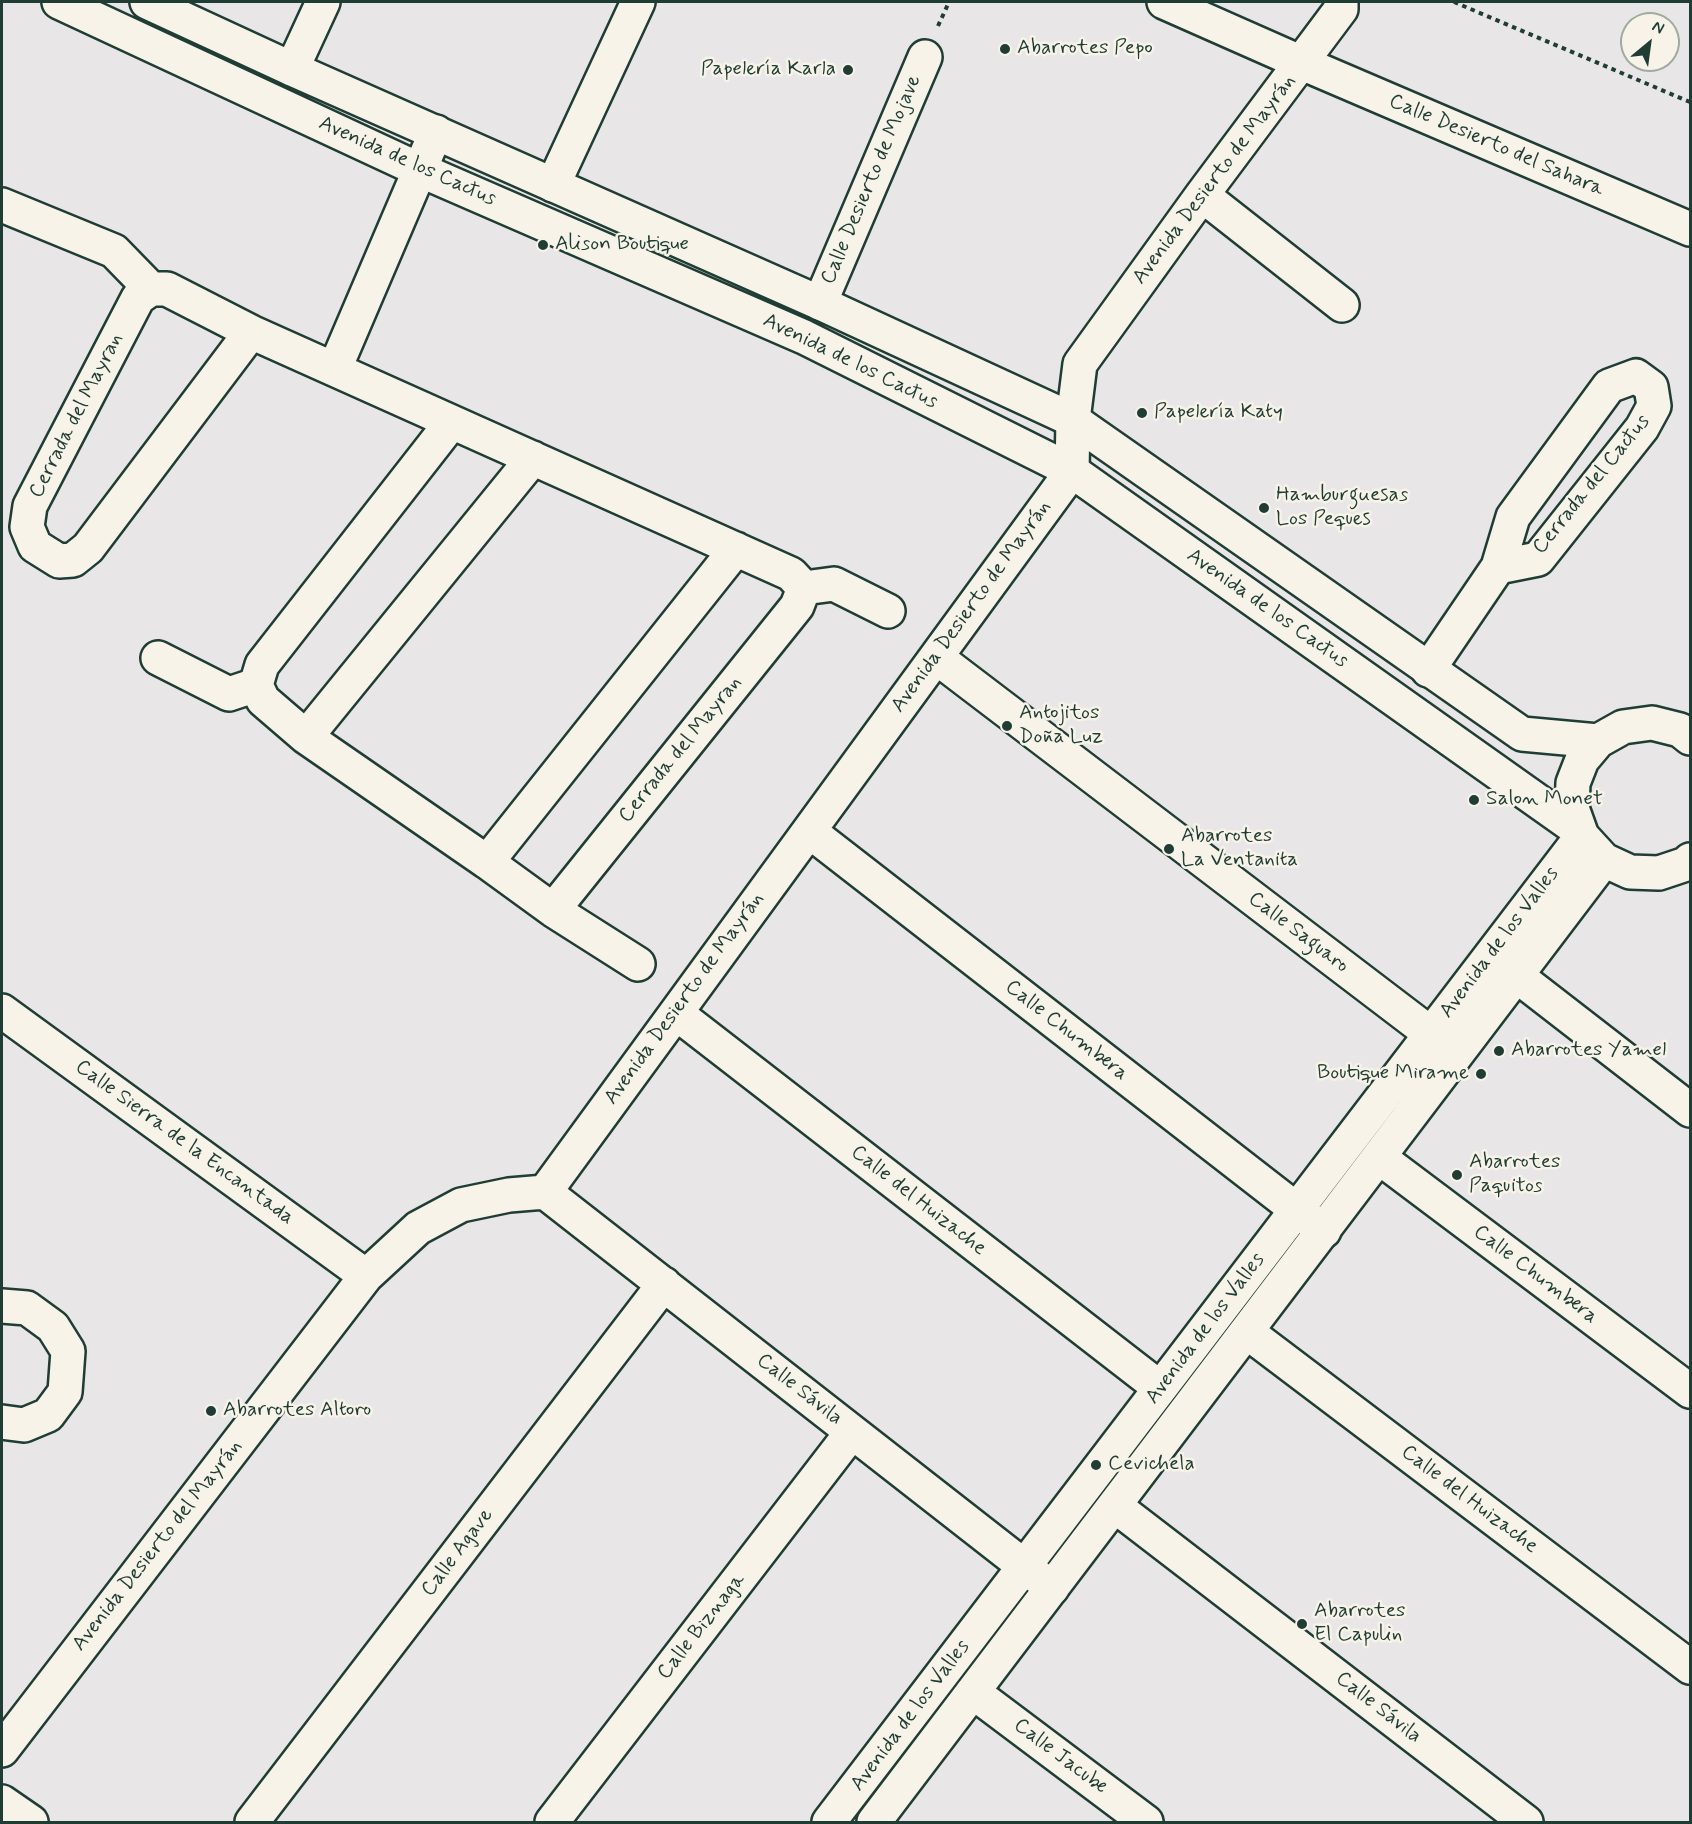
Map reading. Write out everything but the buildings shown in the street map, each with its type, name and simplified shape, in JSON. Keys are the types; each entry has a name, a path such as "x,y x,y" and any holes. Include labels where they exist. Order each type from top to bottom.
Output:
{"street":[{"name":"Avenida de los Cactus","path":"59,2 420,170 804,337 1072,471 1581,834 1604,860"},
{"name":"Avenida de los Cactus","path":"147,2 292,69 820,303 1073,420 1522,734 1598,741"},
{"path":"292,69 323,2"},
{"path":"553,185 638,2"},
{"name":"Calle Desierto del Sahara","path":"1164,2 1690,229"},
{"name":"Avenida Desierto de Mayrán","path":"545,1192 1072,471 1073,420 1080,364 1202,195 1341,9 1341,2"},
{"name":"Calle Desierto de Mojave","path":"820,303 925,57"},
{"path":"335,368 436,132"},
{"path":"1202,195 1342,305"},
{"path":"2,205 114,251 151,289 167,288 251,332 791,574 804,588 834,584 888,611"},
{"name":"Cerrada del Mayran","path":"151,289 138,297 30,506 27,527 35,546 59,561 73,560 88,548 251,332"},
{"name":"Cerrada del Cactus","path":"1428,670 1498,567 1513,517 1610,386 1636,376 1651,387 1654,406 1642,428 1538,559 1498,567"},
{"path":"451,423 262,665 256,685 263,700 306,737 553,910 638,964"},
{"path":"306,737 533,458"},
{"path":"487,862 736,549"},
{"name":"Cerrada del Mayran","path":"553,910 797,606 804,588"},
{"name":"Calle Saguaro","path":"936,657 1431,1034"},
{"path":"158,658 229,694 256,685"},
{"path":"1581,834 1572,808 1574,783 1582,760 1598,741 1623,727 1652,723 1687,728"},
{"name":"Calle Chumbera","path":"809,831 1324,1231"},
{"name":"Avenida de los Valles","path":"829,1822 1581,834"},
{"path":"1604,860 1630,872 1659,873 1686,864 1690,860"},
{"name":"Avenida de los Valles","path":"874,1822 1604,860"},
{"path":"1517,976 1690,1110"},
{"name":"Calle Sierra de la Encantada","path":"2,1011 366,1276"},
{"name":"Calle del Huizache","path":"676,1013 1161,1388"},
{"name":"Calle Chumbera","path":"1380,1158 1690,1391"},
{"name":"Avenida Desierto del Mayrán","path":"2,1750 366,1276 418,1228 462,1204 509,1195 545,1192"},
{"name":"Calle Sávila","path":"545,1192 1052,1588"},
{"name":"Calle Agave","path":"252,1822 663,1284"},
{"path":"2,1306 27,1308 53,1327 69,1351 65,1392 48,1414 24,1425 2,1422"},
{"name":"Calle del Huizache","path":"1247,1332 1690,1668"},
{"name":"Calle Biznaga","path":"552,1822 852,1432"},
{"name":"Calle Sávila","path":"1115,1506 1526,1822"},
{"name":"Calle Jacube","path":"973,1692 1146,1822"},
{"path":"2,1802 31,1822"}],"path":[{"path":"1454,2 1690,102"}],"place":[{"name":"Abarrotes Pepo","path":"1005,49"},
{"name":"Papelería Karla","path":"848,70"},
{"name":"Alison Boutique","path":"543,245"},
{"name":"Papelería Katy","path":"1142,413"},
{"name":"Hamburguesas Los Peques","path":"1264,508"},
{"name":"Antojitos Doña Luz","path":"1007,726"},
{"name":"Salon Monet","path":"1474,800"},
{"name":"Abarrotes La Ventanita","path":"1169,849"},
{"name":"Abarrotes Yamel","path":"1499,1051"},
{"name":"Boutique Mirame","path":"1481,1074"},
{"name":"Abarrotes Paquitos","path":"1457,1175"},
{"name":"Abarrotes Altoro","path":"211,1411"},
{"name":"Cevichela","path":"1096,1465"},
{"name":"Abarrotes El Capulin","path":"1302,1624"}]}
